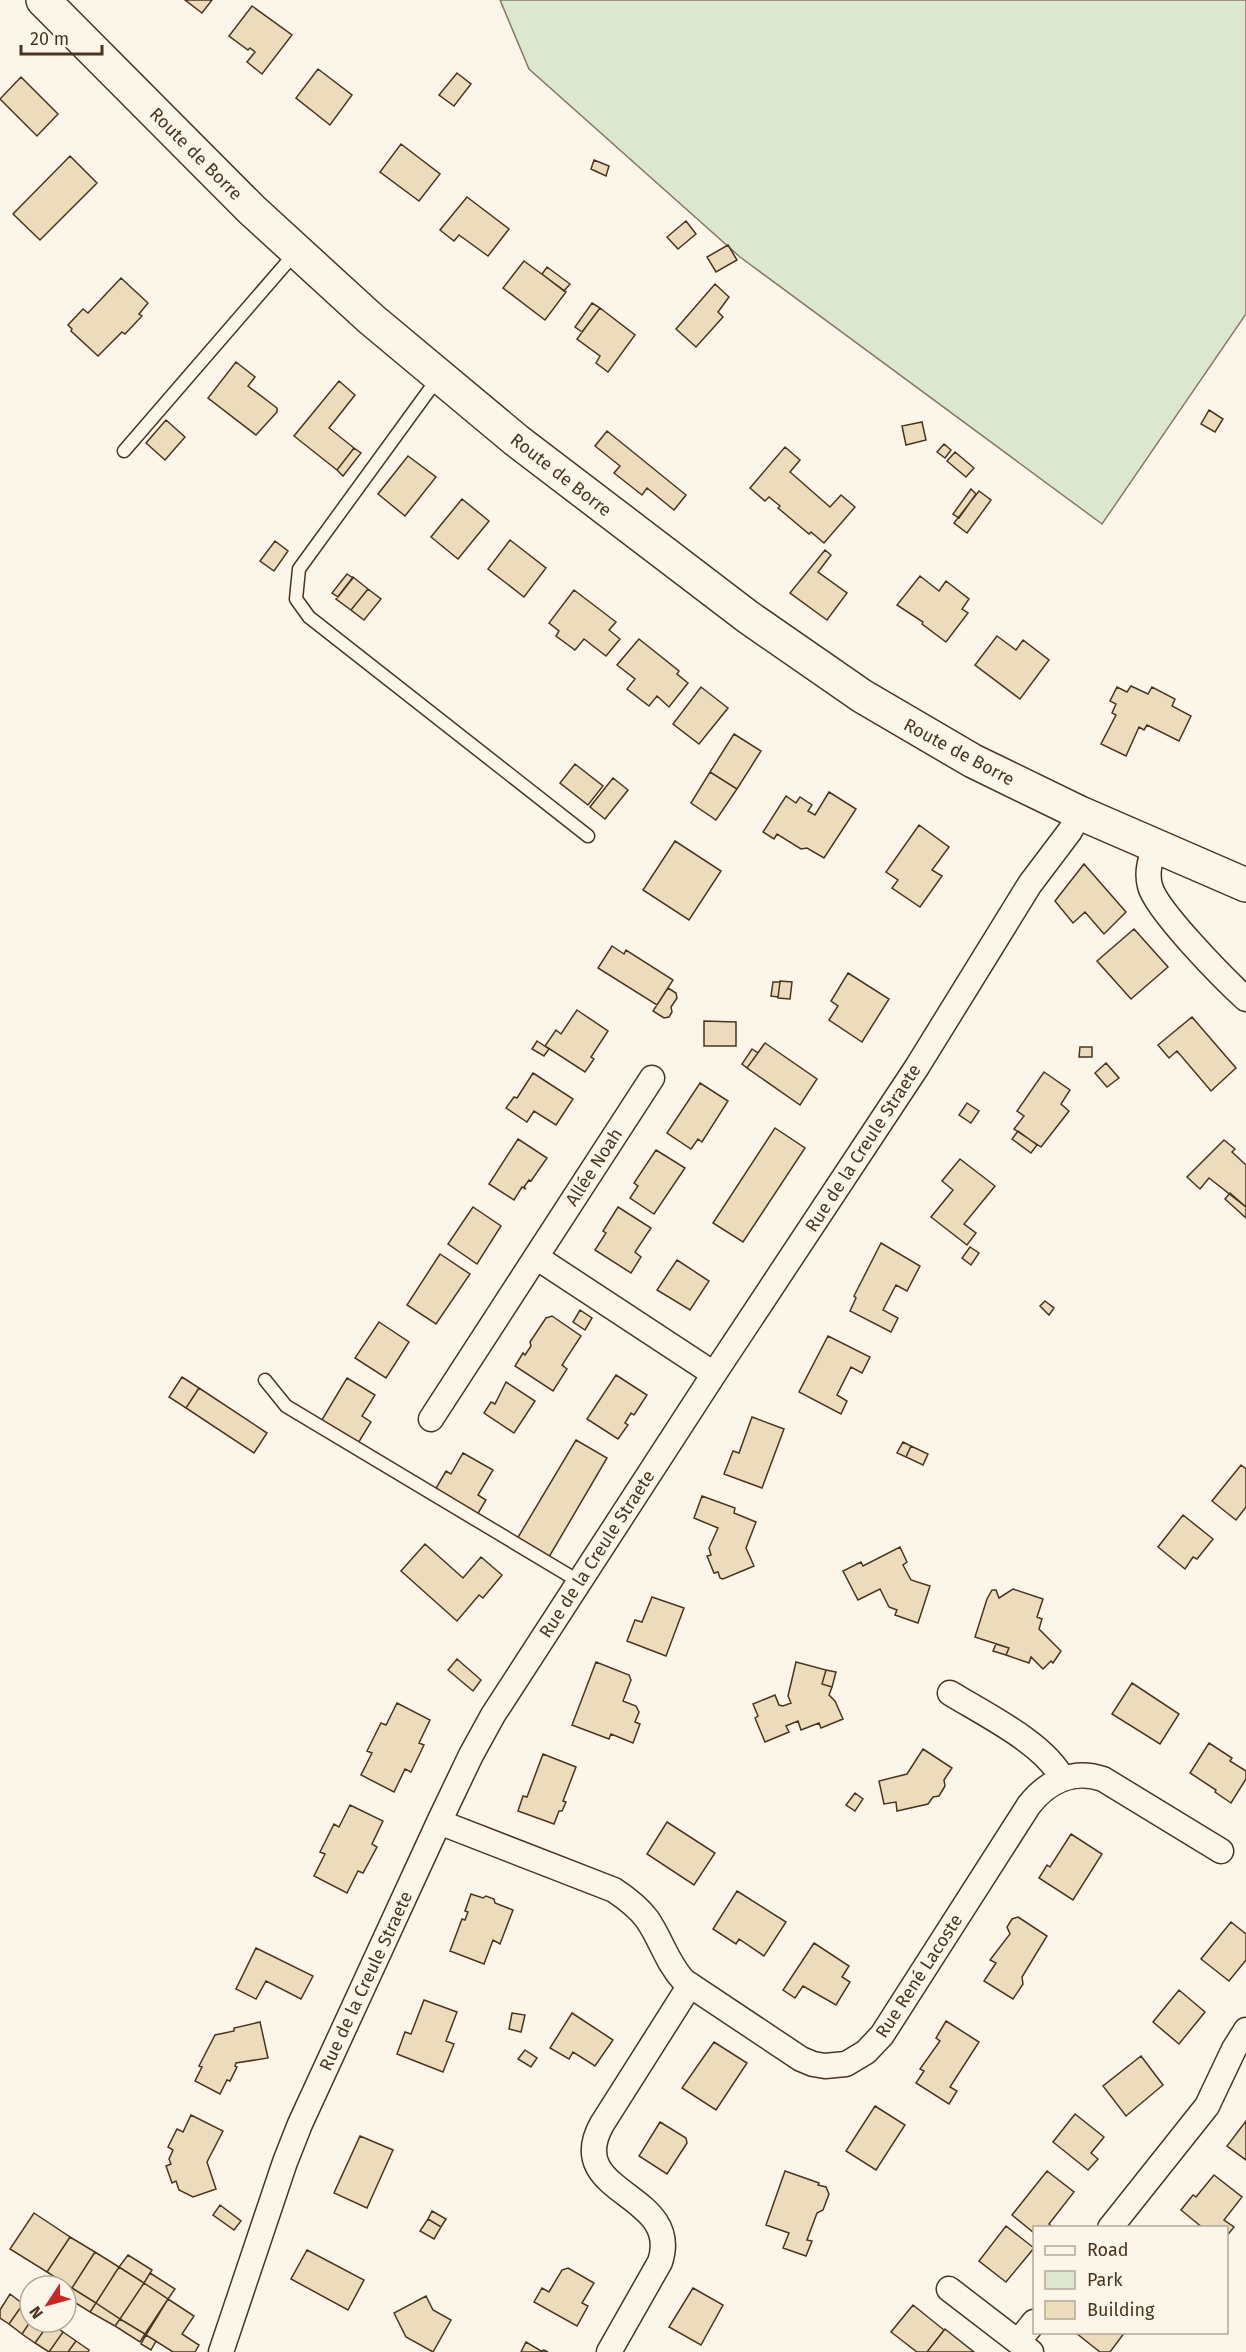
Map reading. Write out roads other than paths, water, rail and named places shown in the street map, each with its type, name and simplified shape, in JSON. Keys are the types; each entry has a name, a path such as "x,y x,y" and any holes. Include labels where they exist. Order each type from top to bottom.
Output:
{"main road":[{"name":"Route de Borre","path":"43,0 207,166 296,251 439,377 580,491 748,617 888,713 963,756 1080,813 1246,885"}],"street":[{"name":"Rue de la Creule Straete","path":"221,2352 300,2124 439,1822 493,1715 916,1067 1030,884 1070,831 1080,813"},
{"path":"1155,845 1148,875 1153,896 1246,999"},
{"name":"Allée Noah","path":"431,1419 652,1078"},
{"path":"536,1257 714,1374"},
{"path":"950,1693 1036,1748 1051,1761 1062,1778 1089,1775 1103,1779 1221,1851"},
{"name":"Rue René Lacoste","path":"439,1822 614,1890 632,1902 647,1919 672,1967 690,1985 801,2059 825,2066 836,2066 858,2058 882,2035 1029,1805 1047,1786 1062,1778"},
{"path":"609,2352 660,2262 663,2238 652,2215 604,2176 596,2161 594,2142 602,2124 690,1985"},
{"path":"1112,2226 1207,2106 1234,2049 1246,2030"},
{"path":"949,2289 1024,2347 1033,2327"}],"lane":[{"path":"124,450 296,251"},
{"path":"439,377 299,569 296,599 309,617 423,704 588,836"},
{"path":"265,1380 286,1406 580,1582"}]}
